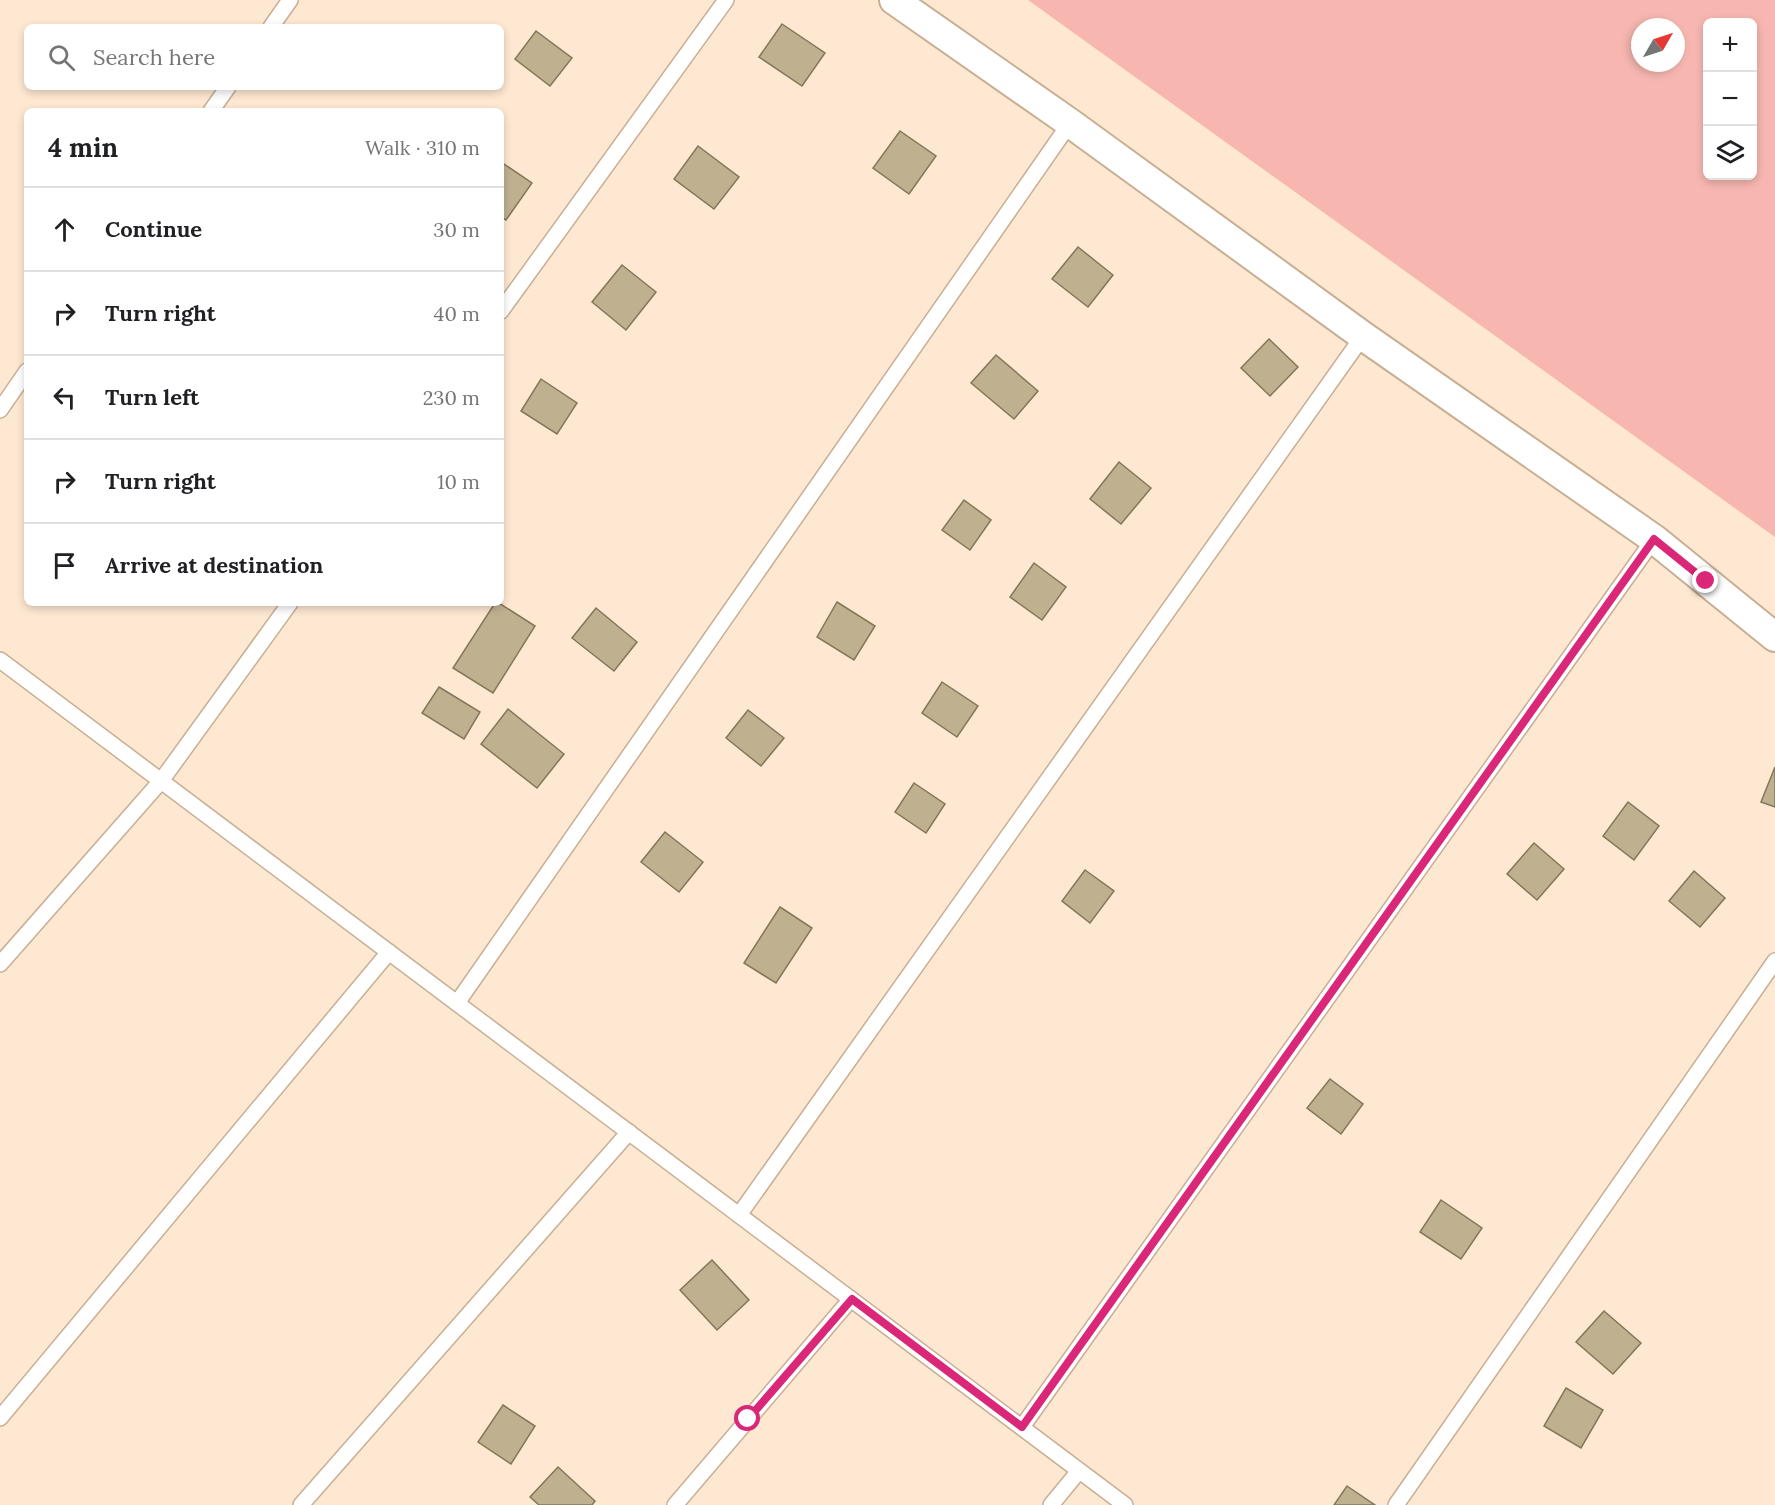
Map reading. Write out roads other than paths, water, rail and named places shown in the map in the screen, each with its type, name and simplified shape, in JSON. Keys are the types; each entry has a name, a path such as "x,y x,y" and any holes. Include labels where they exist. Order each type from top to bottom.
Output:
{"street":[{"path":"894,0 1070,123 1363,336 1654,539 1775,637"}],"lane":[{"path":"273,24 290,0"},
{"path":"504,307 726,0"},
{"path":"213,108 226,90"},
{"path":"456,1003 1070,123"},
{"path":"739,1215 1363,336"},
{"path":"0,410 24,375"},
{"path":"1022,1427 1654,539"},
{"path":"0,964 161,781 288,606"},
{"path":"0,660 1125,1505"},
{"path":"0,1418 389,952"},
{"path":"1396,1505 1775,961"},
{"path":"301,1505 629,1132"},
{"path":"675,1505 852,1299"},
{"path":"1051,1505 1079,1471"}]}
